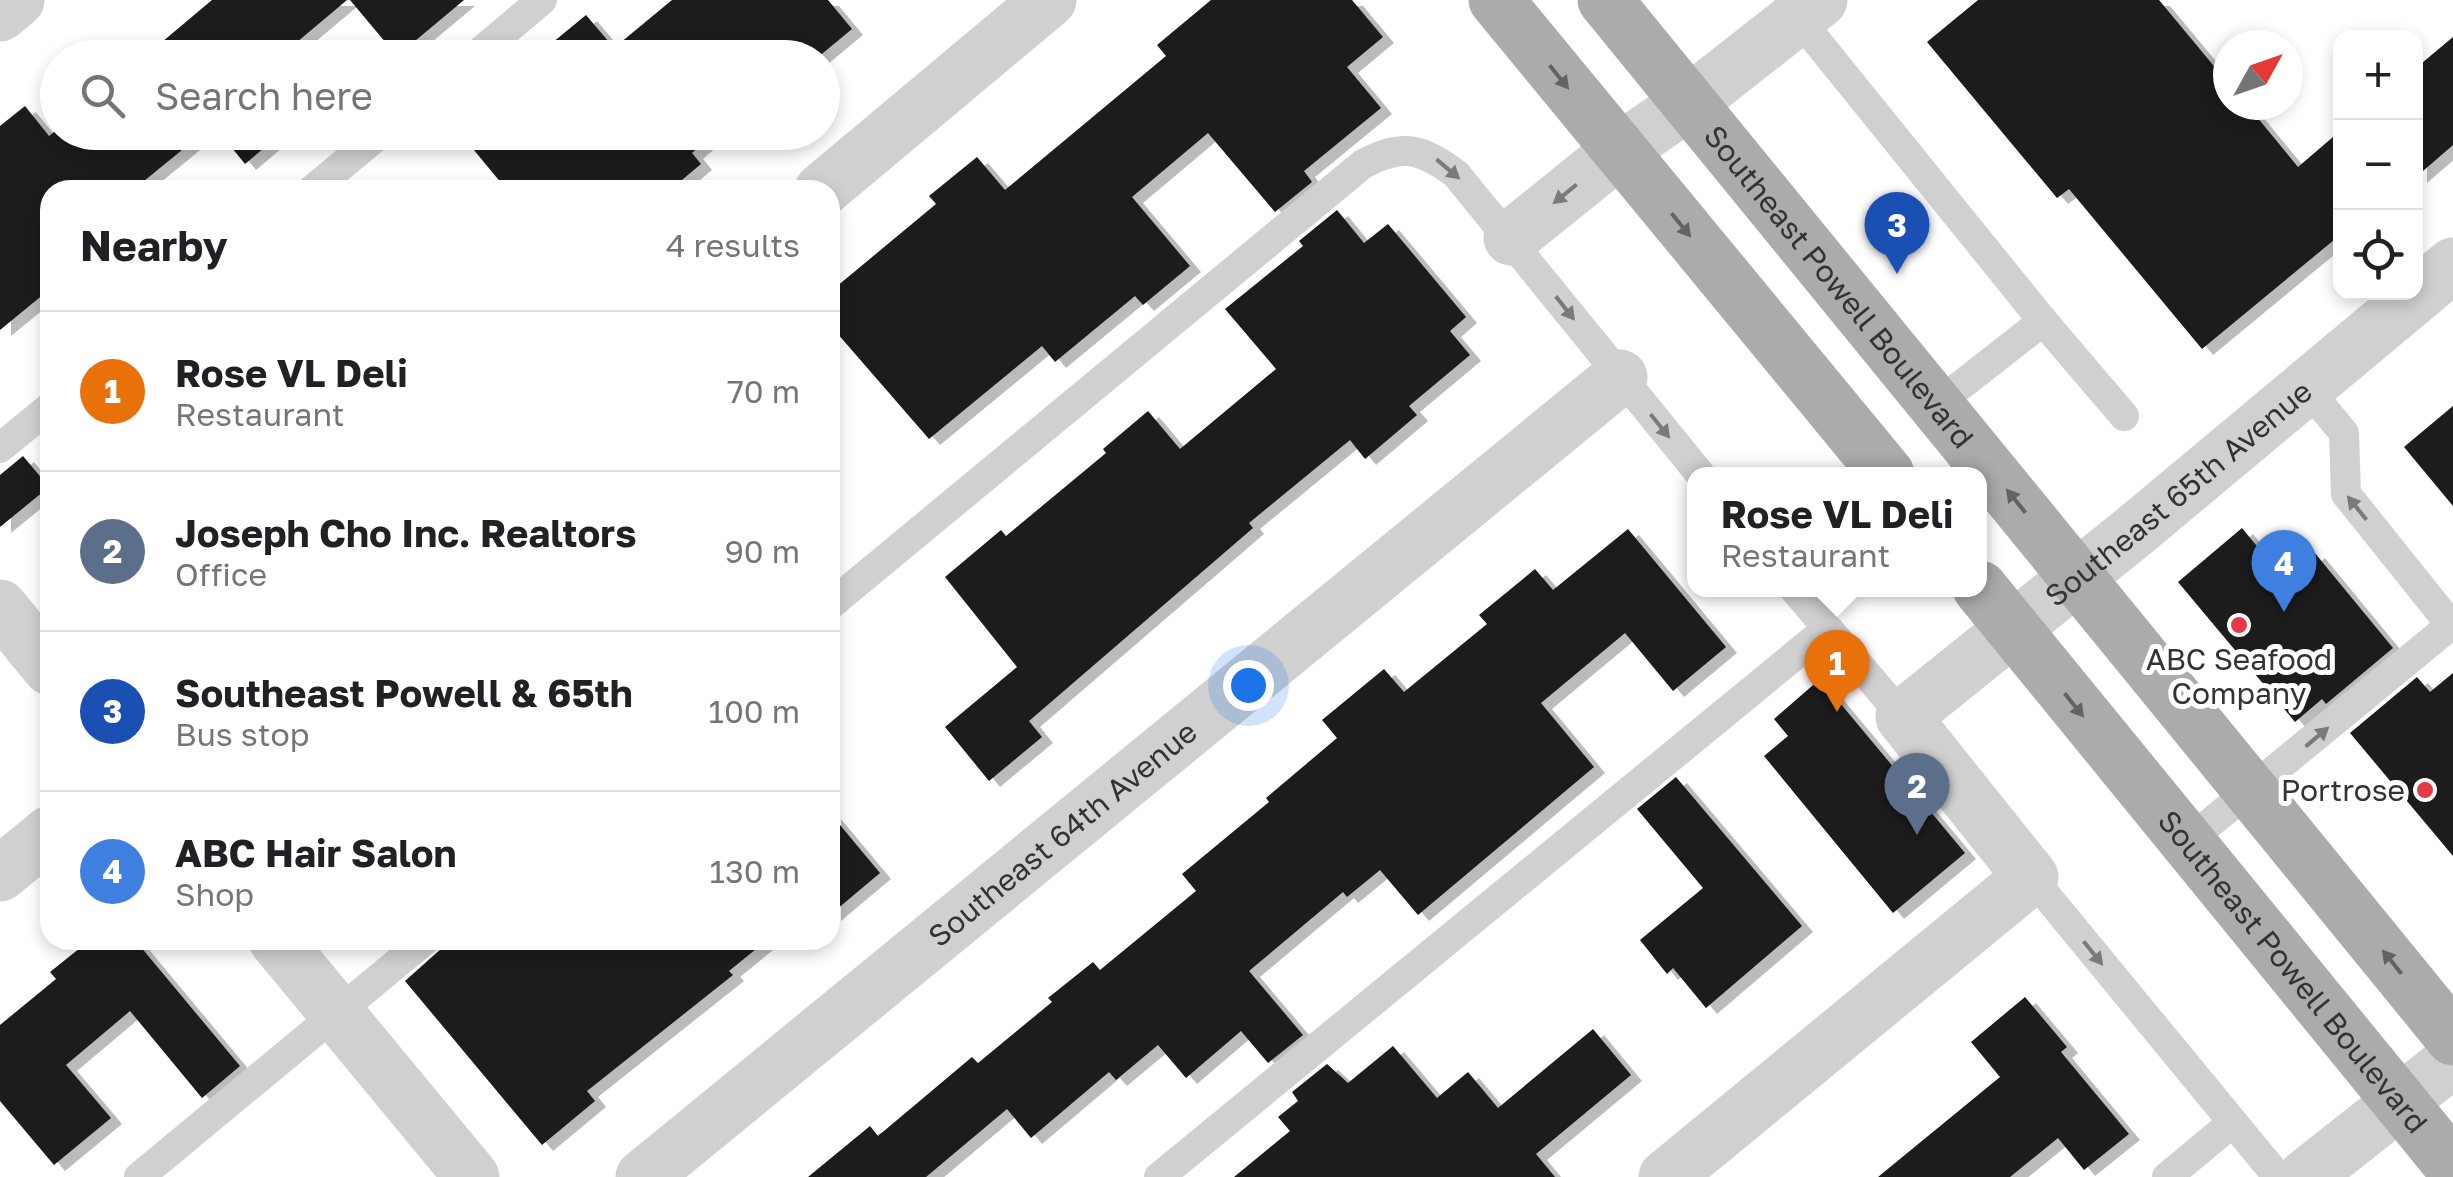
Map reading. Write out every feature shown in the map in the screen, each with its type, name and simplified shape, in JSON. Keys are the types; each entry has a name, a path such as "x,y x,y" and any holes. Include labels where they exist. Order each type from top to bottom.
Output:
{"main road":[{"path":"1496,0 1880,467"},
{"name":"Southeast Powell Boulevard","path":"1605,0 2453,1038"},
{"name":"Southeast Powell Boulevard","path":"1996,609 2453,1168"}],"street":[{"path":"0,14 17,0"},
{"path":"834,180 1049,0"},
{"path":"1511,238 1620,150 1690,102 1813,5"},
{"name":"Southeast 65th Avenue","path":"1902,718 1996,609 2078,576 2453,265"},
{"name":"Southeast 64th Avenue","path":"643,1177 1620,376"},
{"path":"0,607 40,656"},
{"path":"1666,1177 2031,877 1902,718"},
{"path":"0,874 40,841"},
{"path":"284,950 472,1177"},
{"path":"2305,1177 2453,1060"}],"lane":[{"path":"494,40 542,0"},
{"path":"1813,5 2043,321 2124,416"},
{"path":"324,180 360,150"},
{"path":"840,597 1363,164 1387,150 1410,150 1434,158 1456,174 1694,467"},
{"path":"1937,404 2043,321"},
{"path":"2186,842 2451,625 2346,494 2344,433 2306,387"},
{"path":"0,448 40,414"},
{"path":"1801,597 1902,718"},
{"path":"1158,1177 1827,629"},
{"path":"2031,877 2278,1177"},
{"path":"138,1177 413,950"},
{"path":"2167,1177 2232,1123"}],"building":[{"path":"212,0 347,0 299,40 164,40"},
{"path":"350,0 464,0 416,40 384,40"},
{"path":"672,0 828,0 852,29 839,40 624,40"},
{"path":"1211,0 1352,0 1383,37 1347,67 1381,108 1304,171 1312,182 1275,212 1208,133 1132,197 1190,266 1143,305 1135,296 1055,362 1042,346 929,439 840,337 840,284 936,204 929,196 977,157 1005,190 1166,56 1157,45"},
{"path":"1978,0 2159,0 2213,65 2213,120 2259,120 2298,167 2333,137 2333,241 2202,349 2069,189 2057,198 1927,42"},
{"path":"586,15 607,40 556,40"},
{"path":"2453,37 2453,145 2423,171 2423,120 2423,62"},
{"path":"25,106 40,125 40,150 182,150 145,180 40,180 40,297 0,330 0,126"},
{"path":"234,150 262,150 245,164"},
{"path":"474,150 695,150 692,153 701,164 682,180 499,180"},
{"path":"1337,210 1364,243 1388,224 1466,317 1450,331 1470,355 1409,406 1417,415 1365,459 1350,440 1249,523 1253,528 1029,721 1042,737 989,781 945,727 1017,667 945,577 1001,530 1006,536 1106,453 1103,449 1148,411 1180,449 1276,369 1225,309 1303,246 1299,241"},
{"path":"2453,406 2453,506 2404,447"},
{"path":"23,456 40,476 40,494 0,527 0,475"},
{"path":"2242,528 2283,578 2314,552 2393,648 2326,704 2322,699 2295,722 2178,582"},
{"path":"1628,529 1726,647 1673,691 1625,633 1541,703 1594,767 1418,915 1380,870 1347,897 1343,892 1249,971 1303,1035 1268,1063 1241,1031 1186,1078 1158,1045 1116,1080 1109,1072 1031,1138 1007,1109 926,1177 808,1177 870,1126 878,1136 972,1057 978,1063 1093,962 1100,970 1196,891 1182,874 1269,802 1266,798 1337,738 1322,720 1384,669 1404,692 1487,624 1479,615 1535,569 1553,590"},
{"name":"Portrose","path":"2453,673 2453,856 2350,733 2417,677 2430,692"},
{"path":"1820,679 1965,853 1893,913 1764,756 1788,736 1774,719"},
{"path":"1676,777 1802,926 1706,1008 1673,968 1667,974 1640,940 1703,888 1637,809"},
{"path":"840,825 880,873 840,907"},
{"path":"78,950 143,950 240,1066 202,1098 130,1011 66,1065 111,1118 54,1165 0,1101 0,1025 56,979 50,972"},
{"path":"440,950 755,950 729,971 733,975 587,1091 595,1101 542,1145 405,981"},
{"path":"2025,997 2067,1047 2061,1052 2129,1134 2084,1170 2058,1138 2010,1177 1878,1177 2000,1077 1971,1042"},
{"path":"1593,1029 1631,1075 1536,1154 1555,1177 1234,1177 1290,1131 1278,1117 1298,1101 1292,1092 1327,1064 1348,1083 1393,1046 1437,1098 1468,1072 1498,1108"}],"place":[{"name":"Southeast Powell & 65th","path":"1897,274"},
{"name":"ABC Hair Salon","path":"2284,612"},
{"name":"ABC Seafood Company","path":"2239,625"},
{"name":"Rose VL Deli","path":"1837,712"},
{"name":"Portrose","path":"2425,790"},
{"name":"Joseph Cho Inc. Realtors","path":"1917,835"}]}
